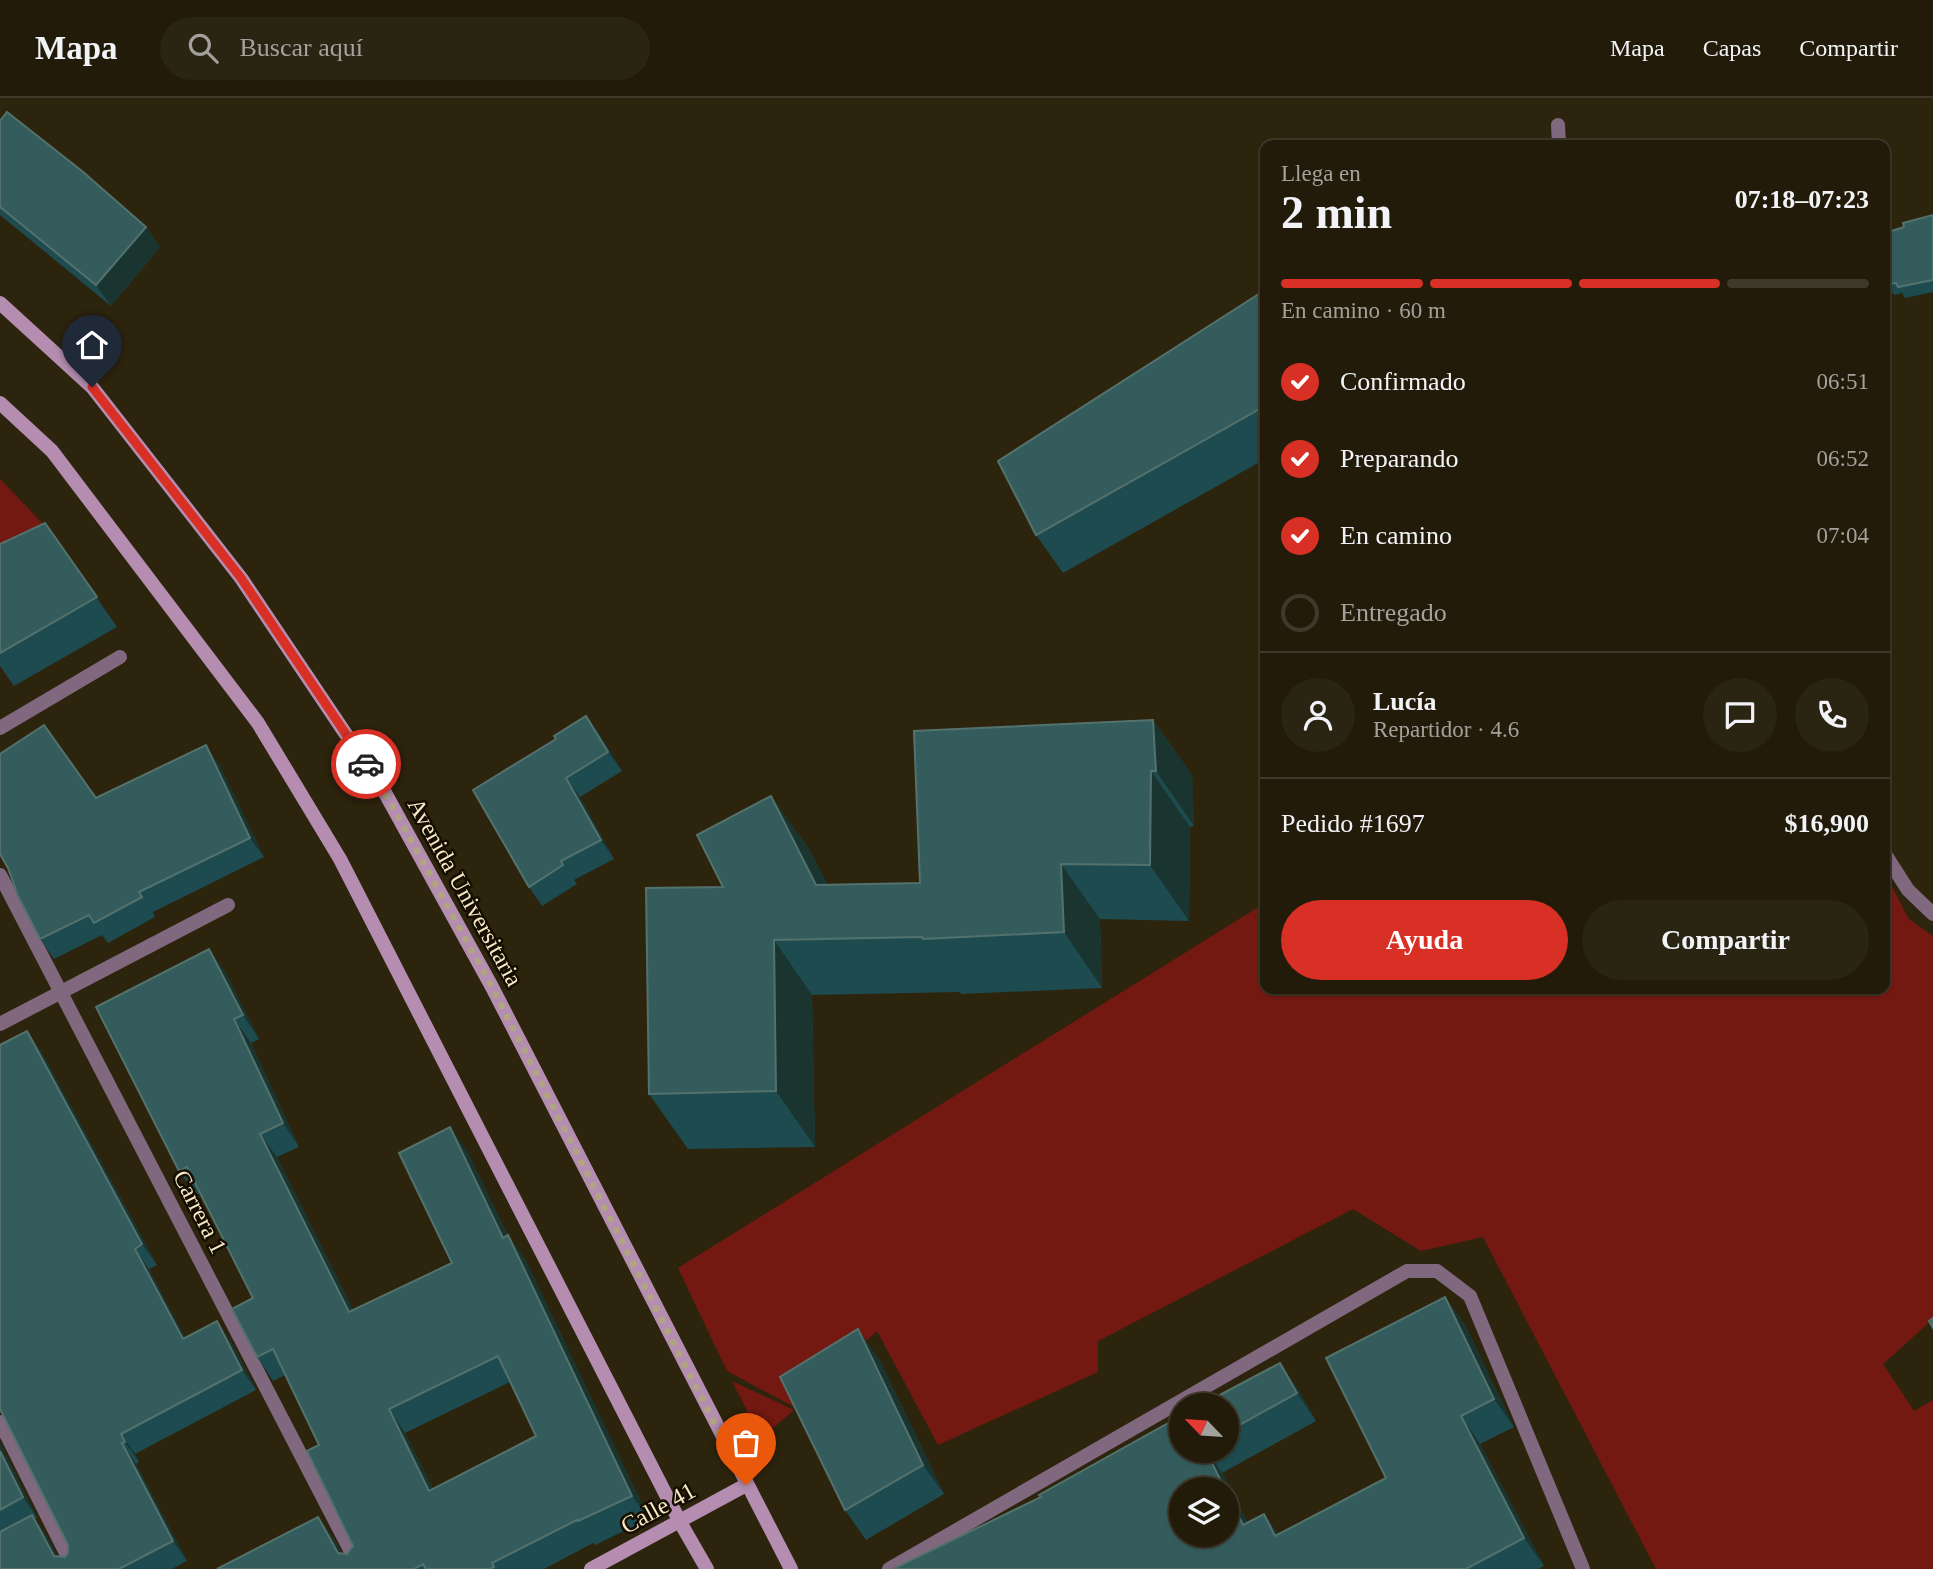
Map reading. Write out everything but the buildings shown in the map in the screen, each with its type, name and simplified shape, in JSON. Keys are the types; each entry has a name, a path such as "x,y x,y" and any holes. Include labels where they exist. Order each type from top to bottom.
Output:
{"main road":[{"name":"Avenida Universitaria","path":"0,303 92,387 241,578 384,791 492,987 791,1569"},
{"path":"0,403 52,452 258,723 340,859 680,1522 707,1569"},
{"name":"Calle 41","path":"591,1569 746,1485"}],"street":[{"path":"1558,125 1559,140"},
{"path":"0,728 120,657"},
{"path":"1890,862 1908,890 1933,914"},
{"name":"Carrera 1","path":"0,875 360,1569"},
{"path":"0,1024 228,905"},
{"path":"889,1569 1407,1272 1437,1271 1470,1297 1583,1569"},
{"path":"0,1422 45,1525 74,1569"}],"shaded area":[{"path":"0,479 46,527 0,548"},
{"path":"1890,883 1909,919 1933,936 1933,1319 1883,1364 1914,1411 1933,1400 1933,1569 1656,1569 1483,1237 1421,1251 1353,1209 1098,1341 1098,1372 938,1445 877,1331 794,1407 727,1371 678,1268 1260,906 1260,994 1890,994"},
{"path":"732,1381 794,1410 761,1438"}],"way so far":[{"path":"366,764 384,791 492,987 746,1485"}],"route":[{"path":"92,387 241,578 366,764"}]}
